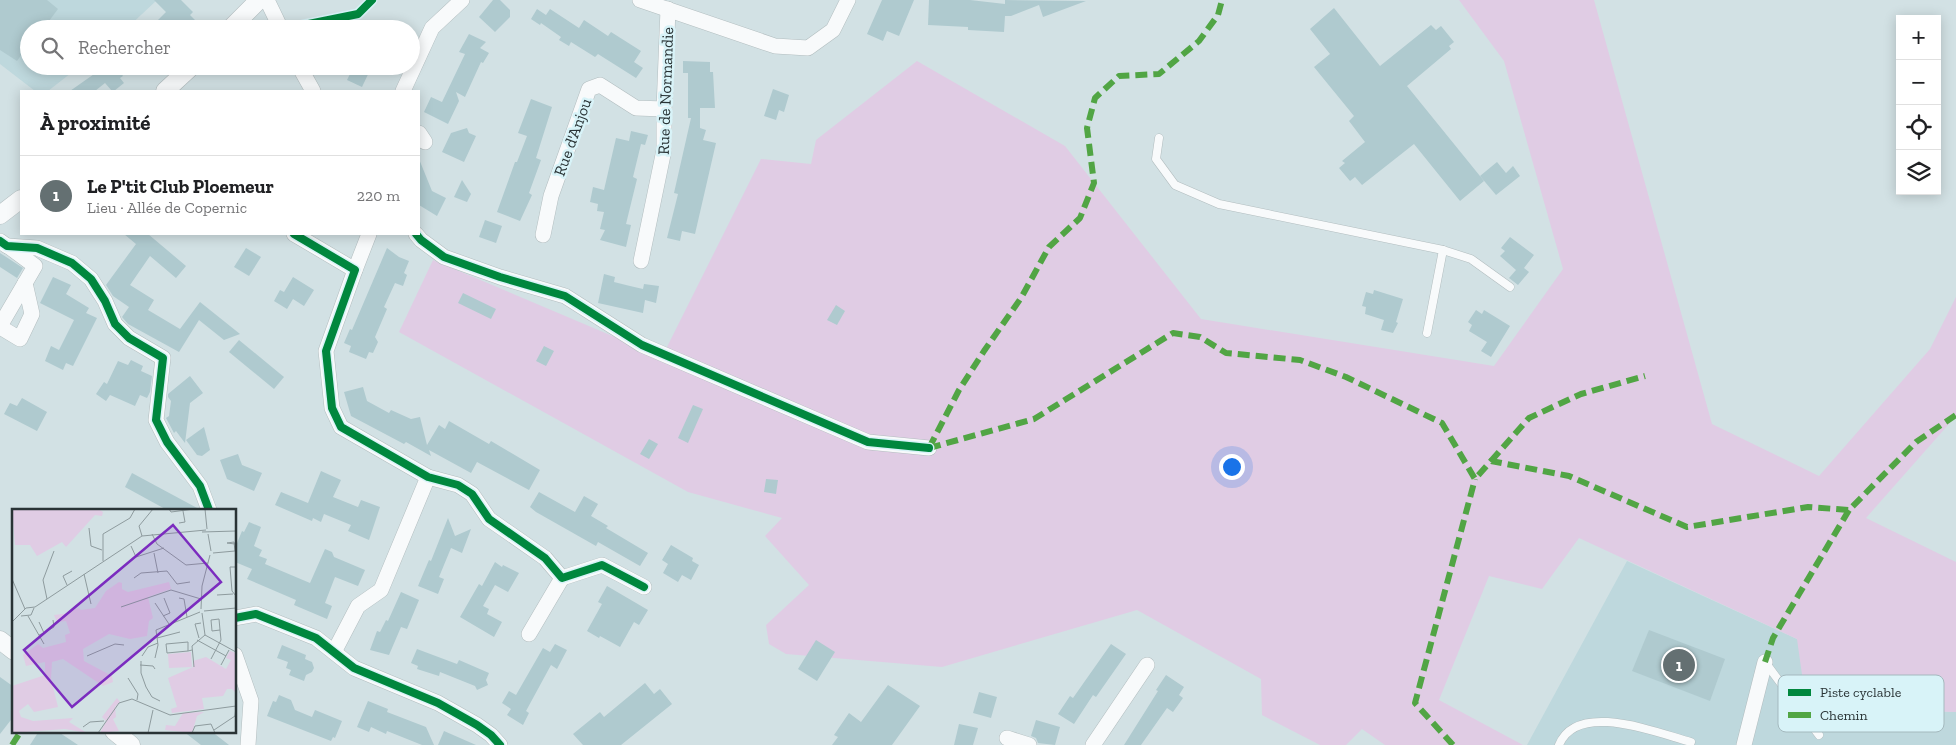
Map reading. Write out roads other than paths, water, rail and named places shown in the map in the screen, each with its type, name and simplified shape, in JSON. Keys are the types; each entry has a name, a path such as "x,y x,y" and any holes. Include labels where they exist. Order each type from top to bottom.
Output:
{"street":[{"path":"239,20 259,0"},
{"path":"267,0 277,20"},
{"path":"420,54 432,28 462,0"},
{"path":"640,0 775,46 808,48 832,30 848,0"},
{"name":"Rue de Normandie","path":"641,261 664,150 668,9"},
{"path":"166,90 182,75"},
{"path":"304,75 312,90"},
{"path":"403,90 410,75"},
{"name":"Rue d'Anjou","path":"543,235 551,196 583,103 590,89 600,85 636,108 664,109"},
{"path":"0,215 20,200"},
{"path":"296,235 354,270"},
{"path":"369,235 354,270 326,350 332,408 341,427 428,478 458,485 472,494 489,519 545,558 562,578"},
{"path":"417,235 444,257 500,277 565,296 642,344 868,442 929,448"},
{"path":"3,243 35,266 25,283 0,327 20,338 32,314 25,283"},
{"path":"3,243 37,248 72,263 91,279 105,301 115,324 129,338 163,358 156,420 167,442 200,486 209,509"},
{"path":"334,652 358,606 381,590 428,478"},
{"path":"529,634 562,578 602,565 644,587"},
{"path":"236,618 256,614 316,638 354,668 438,703 477,725 491,735 500,745"},
{"path":"0,640 12,649"},
{"path":"236,657 251,701 248,745"},
{"path":"1744,745 1765,662"},
{"path":"1093,745 1147,665"},
{"path":"115,732 131,745"},
{"path":"1007,738 1029,745"}],"lane":[{"path":"1159,138 1156,159 1175,185 1219,204 1443,250 1471,259 1510,287"},
{"path":"1427,333 1443,250"},
{"path":"1765,662 1778,680"},
{"path":"1559,745 1562,737 1576,726 1595,721 1611,721 1700,745"},
{"path":"1816,732 1819,736"}],"place":[{"name":"Le P'tit Club Ploemeur","path":"1679,665"}]}
